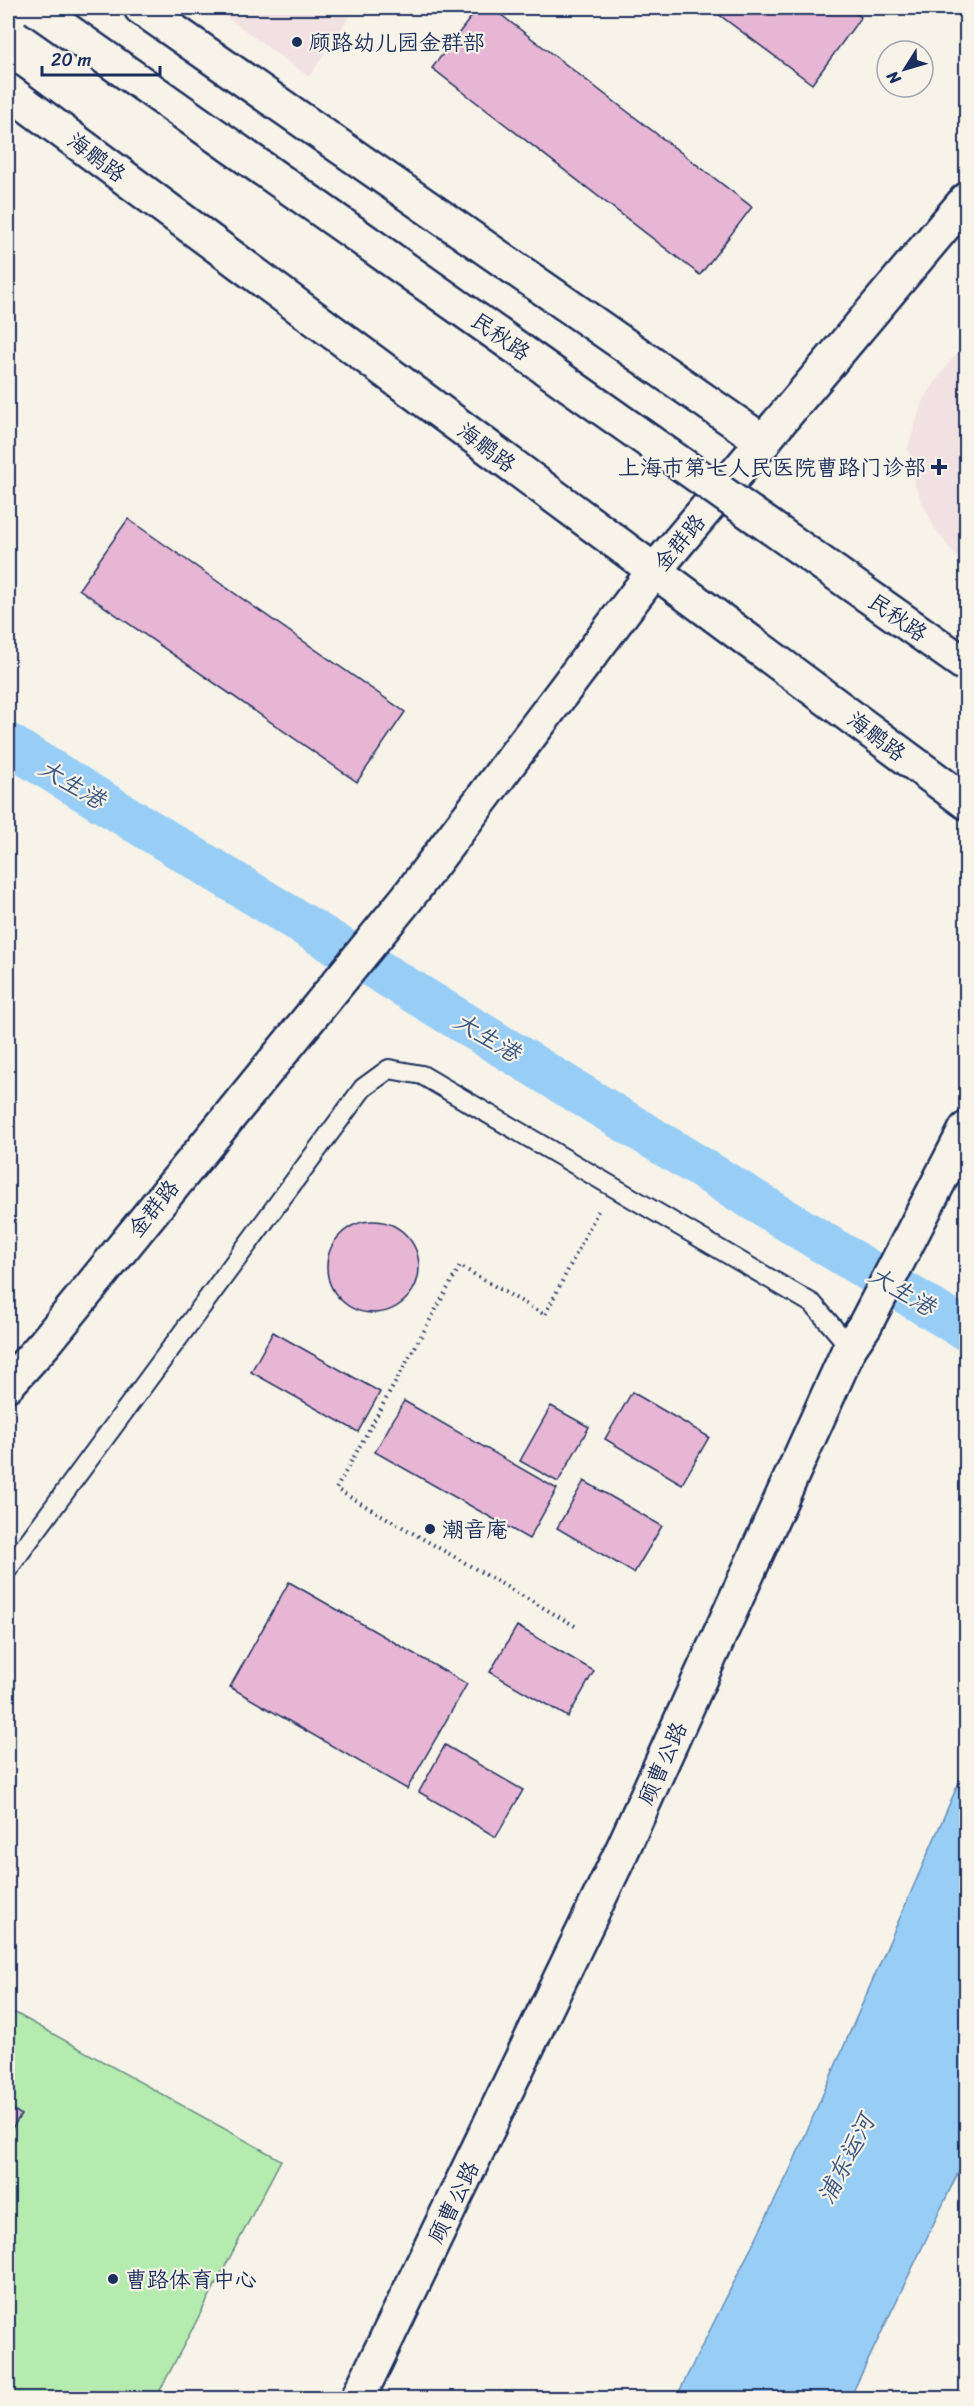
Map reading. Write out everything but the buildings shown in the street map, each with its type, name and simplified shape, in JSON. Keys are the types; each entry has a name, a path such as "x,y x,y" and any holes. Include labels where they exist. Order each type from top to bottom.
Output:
{"street":[{"name":"民秋路","path":"35,8 966,665"},
{"path":"141,8 764,442"},
{"name":"海鹏路","path":"8,91 966,802"},
{"name":"金群路","path":"8,1384 45,1343 297,1030 408,897 654,571 966,200"},
{"name":"顾曹公路","path":"358,2398 620,1855 858,1336 966,1129"}],"lane":[{"path":"8,1569 363,1088 389,1069 422,1075 813,1304 858,1336"}],"path":[{"path":"575,1626 336,1489 460,1266 545,1315 611,1186"}],"shaded area":[{"name":"顾路幼儿园金群部","path":"214,8 355,8 309,77"},
{"name":"上海市第七人民医院曹路门诊部","path":"966,344 966,563 955,555 935,529 915,486 908,447 923,400 949,363"}],"green space":[{"name":"曹路体育中心","path":"8,2009 281,2160 156,2398 8,2398"}],"water":[{"name":"浦东运河","path":"966,1766 966,2156 850,2398 676,2398 789,2172"}],"waterway":[{"name":"大生港","path":"8,744 966,1330"}],"place":[{"name":"顾路幼儿园金群部","path":"297,42"},
{"name":"上海市第七人民医院曹路门诊部","path":"939,467"},
{"name":"潮音庵","path":"430,1529"},
{"name":"曹路体育中心","path":"113,2279"}]}
